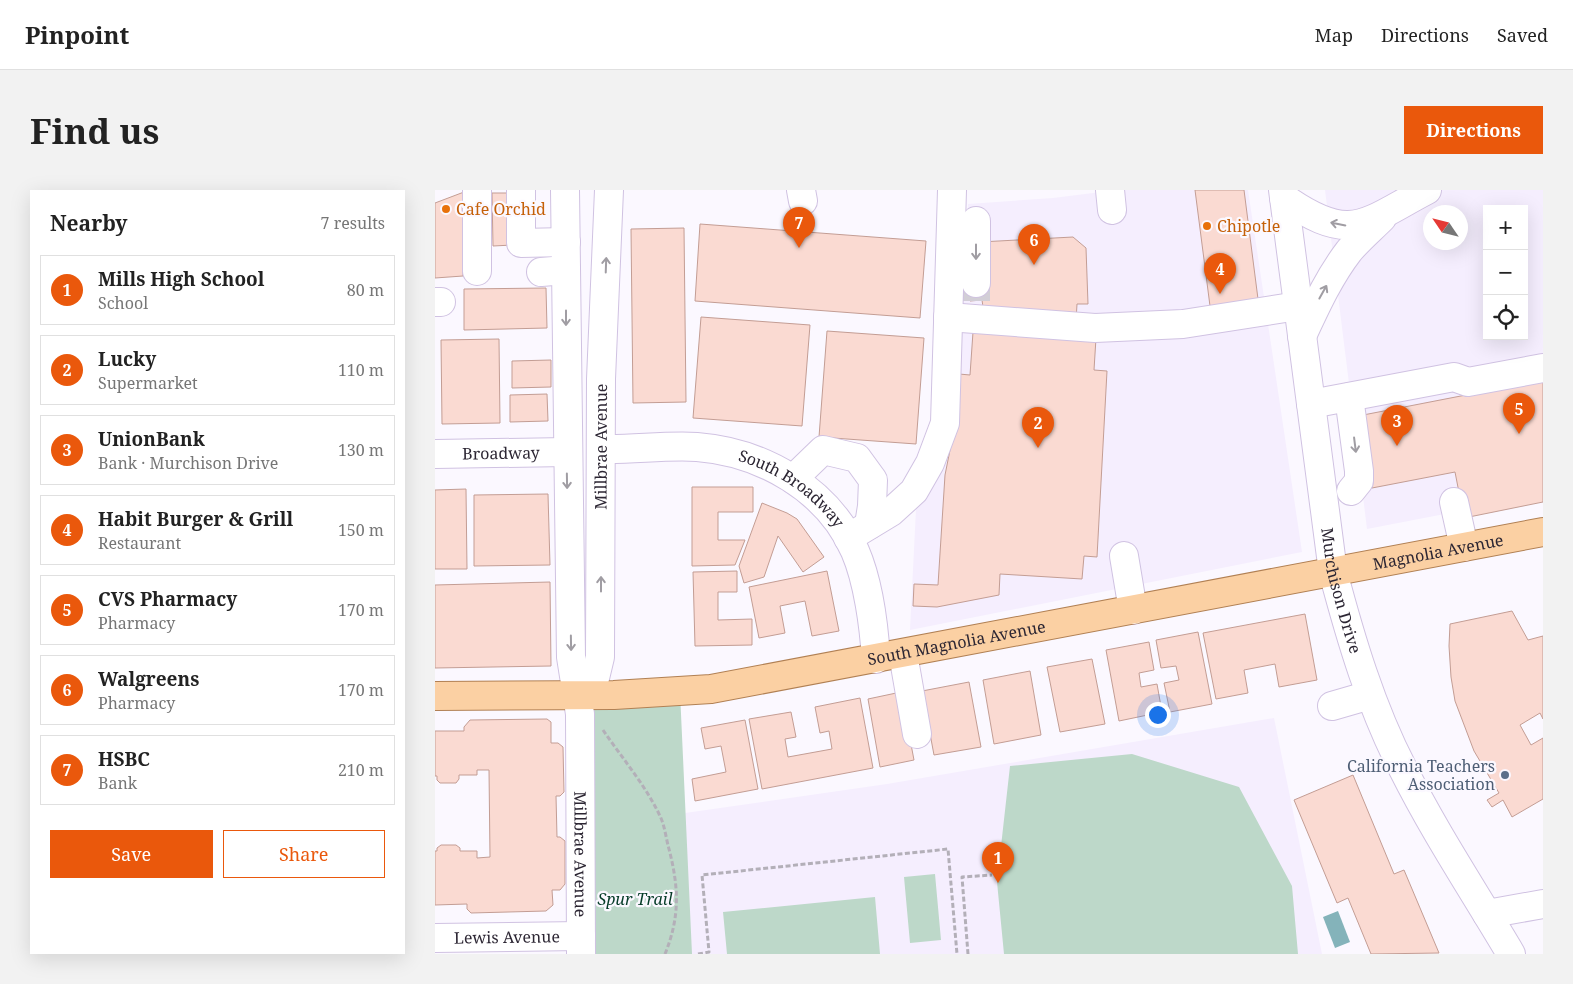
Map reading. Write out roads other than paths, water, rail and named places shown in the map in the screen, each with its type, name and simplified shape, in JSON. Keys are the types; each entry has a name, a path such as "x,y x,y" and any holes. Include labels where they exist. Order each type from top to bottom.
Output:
{"main road":[{"name":"Magnolia Avenue","path":"1333,572 1543,532"},
{"name":"South Magnolia Avenue","path":"578,695 668,693 711,689 1333,572"},
{"path":"435,696 578,695"}],"street":[{"path":"477,190 477,271"},
{"name":"Millbrae Avenue","path":"578,695 595,678 600,656 601,379 609,190"},
{"path":"858,532 891,512 914,491 930,464 945,423 952,190"},
{"path":"1283,194 1304,212 1324,221 1344,226 1365,223 1384,215 1427,190"},
{"name":"Murchison Drive","path":"1283,194 1333,572 1349,632 1370,695 1403,769 1511,954"},
{"path":"565,200 521,200 521,243 566,242"},
{"name":"Millbrae Avenue","path":"565,200 566,242 553,271 567,452 571,657 580,718 581,945"},
{"path":"1302,336 1317,302 1339,265 1351,249 1384,215"},
{"path":"976,221 976,301"},
{"path":"948,317 976,301 1083,328 1183,324 1298,306"},
{"path":"1311,404 1454,377 1468,382 1543,368"},
{"path":"1349,397 1359,476 1359,481 1351,491"},
{"name":"South Broadway","path":"601,449 696,447 728,452 757,460 793,479 817,498 839,522 858,532 855,550 864,578 875,635 876,659"},
{"path":"793,479 823,450 857,458 873,480 872,506 858,532"},
{"name":"Broadway","path":"435,454 567,452"},
{"path":"1454,502 1464,547"},
{"path":"1124,556 1133,610"},
{"path":"903,654 917,734"},
{"path":"1332,706 1370,695"},
{"path":"1487,914 1543,904"},
{"name":"Lewis Avenue","path":"435,938 581,945"}],"water":[{"path":"1338,911 1350,942 1335,948 1323,917"}],"tunnel":[{"path":"976,283 976,301"}],"place":[{"name":"Cafe Orchid","path":"446,209"},
{"name":"Chipotle","path":"1207,226"},
{"name":"HSBC","path":"799,248"},
{"name":"Walgreens","path":"1034,265"},
{"name":"Habit Burger & Grill","path":"1220,294"},
{"name":"CVS Pharmacy","path":"1519,434"},
{"name":"UnionBank","path":"1397,446"},
{"name":"Lucky","path":"1038,448"},
{"name":"California Teachers Association","path":"1505,775"},
{"name":"Mills High School","path":"998,883"}],"park label":[{"name":"Spur Trail","path":"635,899"}]}
